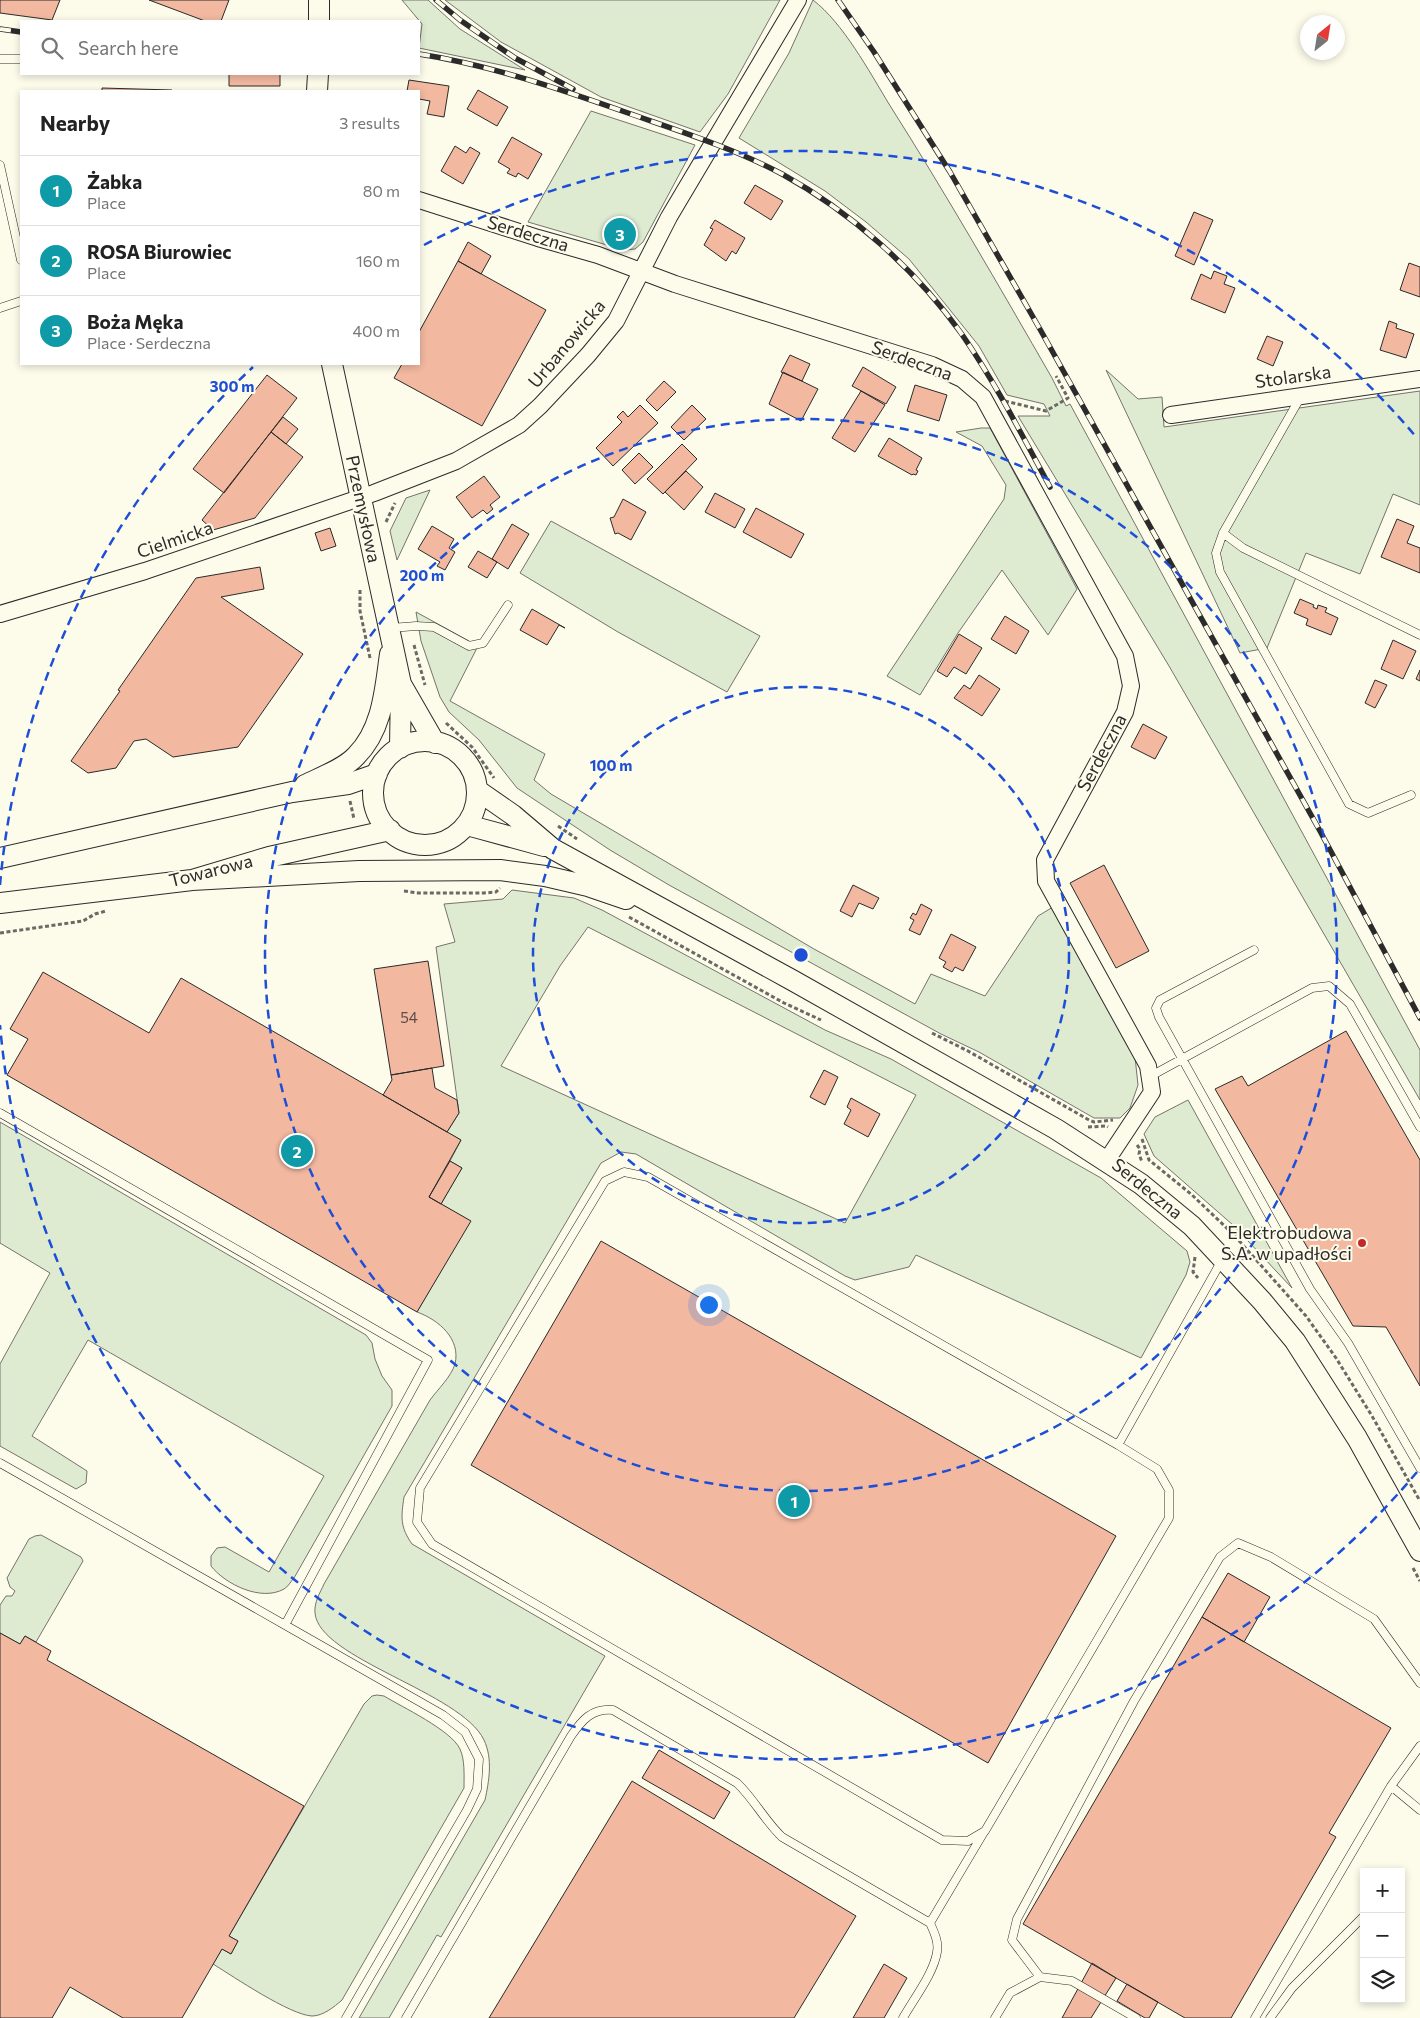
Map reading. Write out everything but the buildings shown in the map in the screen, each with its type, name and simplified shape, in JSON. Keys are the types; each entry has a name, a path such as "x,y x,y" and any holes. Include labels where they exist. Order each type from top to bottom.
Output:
{"street":[{"path":"319,0 319,20"},
{"name":"Urbanowicka","path":"361,497 456,461 518,425 540,406 604,336 626,304 669,218 798,0"},
{"path":"317,90 318,75"},
{"name":"Serdeczna","path":"420,200 598,255 674,284 932,365 962,379 982,397 1125,656 1131,686 1125,712 1045,860 1046,881 1148,1066 1152,1092 1106,1160 1141,1184 1192,1226 1262,1301 1295,1341 1357,1438 1420,1551"},
{"name":"Przemysłowa","path":"332,365 401,684 400,748"},
{"name":"Stolarska","path":"1171,414 1420,379"},
{"name":"Cielmicka","path":"0,614 145,572 361,497"},
{"path":"292,792 356,757 372,735 382,706 390,635"},
{"name":"Przemysłowa","path":"401,684 435,743"},
{"path":"412,743 435,743 448,747 460,754 472,771 477,790 477,802 467,824 457,835 444,842 430,845 408,842 390,830 382,821 374,798 377,774 391,755 400,748 412,743"},
{"path":"0,858 292,792 348,784 377,774"},
{"path":"477,790 513,815 553,849 1056,1129 1106,1160"},
{"path":"467,824 553,849"},
{"name":"Towarowa","path":"0,903 192,880 269,856 390,830"},
{"path":"192,880 359,871 500,870 545,876 588,886 681,919"}],"lane":[{"path":"0,59 20,58"},
{"path":"0,165 20,255"},
{"path":"0,308 20,301"},
{"path":"1301,396 1223,533 1216,553 1220,572 1349,804 1368,813 1411,795"},
{"path":"1223,533 1243,548 1420,635"},
{"path":"390,635 409,627 434,628 470,646 482,643 508,605"},
{"path":"1254,950 1160,1000 1156,1008 1159,1018 1310,1289 1348,1343 1420,1468"},
{"path":"1149,1077 1312,988 1329,986 1350,1004 1420,1127"},
{"path":"0,1113 428,1360 285,1625"},
{"path":"930,1923 985,1831 1169,1518 1169,1490 1157,1469 648,1177 624,1172 605,1180 420,1488 417,1522 432,1544 942,1840 968,1842 985,1831"},
{"path":"1118,1446 1223,1259"},
{"path":"0,1464 443,1715 465,1732 479,1759 477,1789 467,1810 346,2018"},
{"path":"1040,1976 1012,1940 1017,1919 1134,1701 1220,1557 1238,1543 1272,1557 1374,1619 1420,1683"},
{"path":"406,2018 570,1736 591,1714 602,1709 613,1710 737,1782 751,1796 771,1826 782,1837 930,1923 936,1937 937,1952 933,1966 903,2018"},
{"path":"1255,2018 1392,1786 1420,1746"},
{"path":"1392,1786 1420,1810"},
{"path":"1270,2018 1292,1988 1360,1920"},
{"path":"995,2018 1010,1993 1040,1976 1072,1981 1136,2018"}],"path":[{"path":"982,397 1046,411 1068,398 1056,376"},
{"path":"360,585 360,611 372,668"},
{"path":"409,627 427,694"},
{"path":"441,718 472,747 495,780"},
{"path":"554,824 585,844"},
{"path":"401,890 418,893 484,893 496,892 500,888 501,882"},
{"path":"0,933 83,921 107,910"},
{"path":"622,913 784,1003 826,1022"},
{"path":"932,1033 1089,1120 1094,1122 1104,1120 1118,1121"},
{"path":"1139,1134 1144,1149"}],"green space":[{"path":"402,0 428,0 460,29 525,70 420,48 422,24"},
{"path":"445,0 780,0 728,94 700,132 601,97 501,42"},
{"path":"813,0 835,21 864,63 972,240 1052,378 1066,406 1070,404 1420,1050 1420,1100 1169,666 1018,416 1050,416 1044,404 1007,395 979,346 909,259 866,222 825,191 739,138 789,53"},
{"path":"591,111 695,145 643,242 635,249 624,250 528,222"},
{"path":"1106,370 1138,399 1162,397 1164,427 1420,391 1420,505 1393,494 1360,574 1306,553 1267,648 1240,653"},
{"path":"990,428 1077,589 1048,635 1002,570 958,633 920,695 887,676 1004,499 1006,485 982,446 956,432"},
{"path":"430,490 397,560 390,531 406,498"},
{"path":"551,521 760,636 727,692 618,632 520,573"},
{"path":"416,612 478,646 450,701 545,754 534,780 551,794 814,949 915,1004 931,974 985,996 1038,916 1053,907 1135,1057 1138,1085 1130,1108 1120,1118 1094,1118 979,1052 941,1034 669,885 610,850 517,788 479,740 449,712 440,697 421,641"},
{"path":"512,890 574,898 602,910 825,1030 891,1059 1101,1178 1187,1251 1190,1262 1186,1275 1141,1358 916,1255 909,1267 855,1280 845,1276 636,1154 621,1152 601,1163 404,1497 402,1516 403,1527 412,1544 605,1656 441,1937 437,1935 389,2018 359,2018 485,1800 489,1778 487,1747 484,1740 470,1723 448,1706 340,1646 322,1630 315,1613 315,1605 324,1584 430,1400 455,1364 455,1346 446,1332 433,1320 417,1312 470,1221 441,1204 462,1168 450,1161 461,1140 447,1132 459,1113 436,947 455,942 444,904 503,899","holes":["588,927 916,1095 845,1223 501,1066 560,966"]},
{"path":"1188,1100 1292,1288 1233,1225 1154,1156 1144,1134 1155,1117"},
{"path":"0,1122 366,1335 372,1343 375,1359 382,1376 392,1390 392,1406 294,1578 284,1589 265,1593 254,1592 234,1585 217,1573 211,1566 211,1556 217,1548 225,1547 269,1572 324,1476 88,1340 32,1436 87,1471 86,1483 76,1489 0,1446 0,1364 50,1273 0,1243"},
{"path":"41,1535 81,1557 83,1561 36,1642 25,1636 20,1644 0,1633 0,1605 6,1596 12,1596 15,1591 10,1587 7,1578 29,1539"},
{"path":"372,1696 384,1696 437,1727 455,1742 463,1758 464,1788 342,2000 324,2013 312,2016 302,2014 277,2003 213,1964 222,1949 231,1954 238,1941 229,1936 364,1704"}],"railway":[{"path":"436,0 460,20 515,58 573,89"},
{"path":"838,0 874,52 950,172 1041,331 1320,831 1420,1018"},
{"path":"0,29 20,32"},
{"path":"420,54 472,64 525,79 706,140 782,174 833,206 880,244 923,286 943,309 985,370 1050,487"}],"place":[{"name":"Boża Męka","path":"620,234"},
{"name":"ROSA Biurowiec","path":"297,1151"},
{"name":"Elektrobudowa S.A. w upadłości","path":"1362,1243"},
{"name":"Żabka","path":"794,1501"}]}
